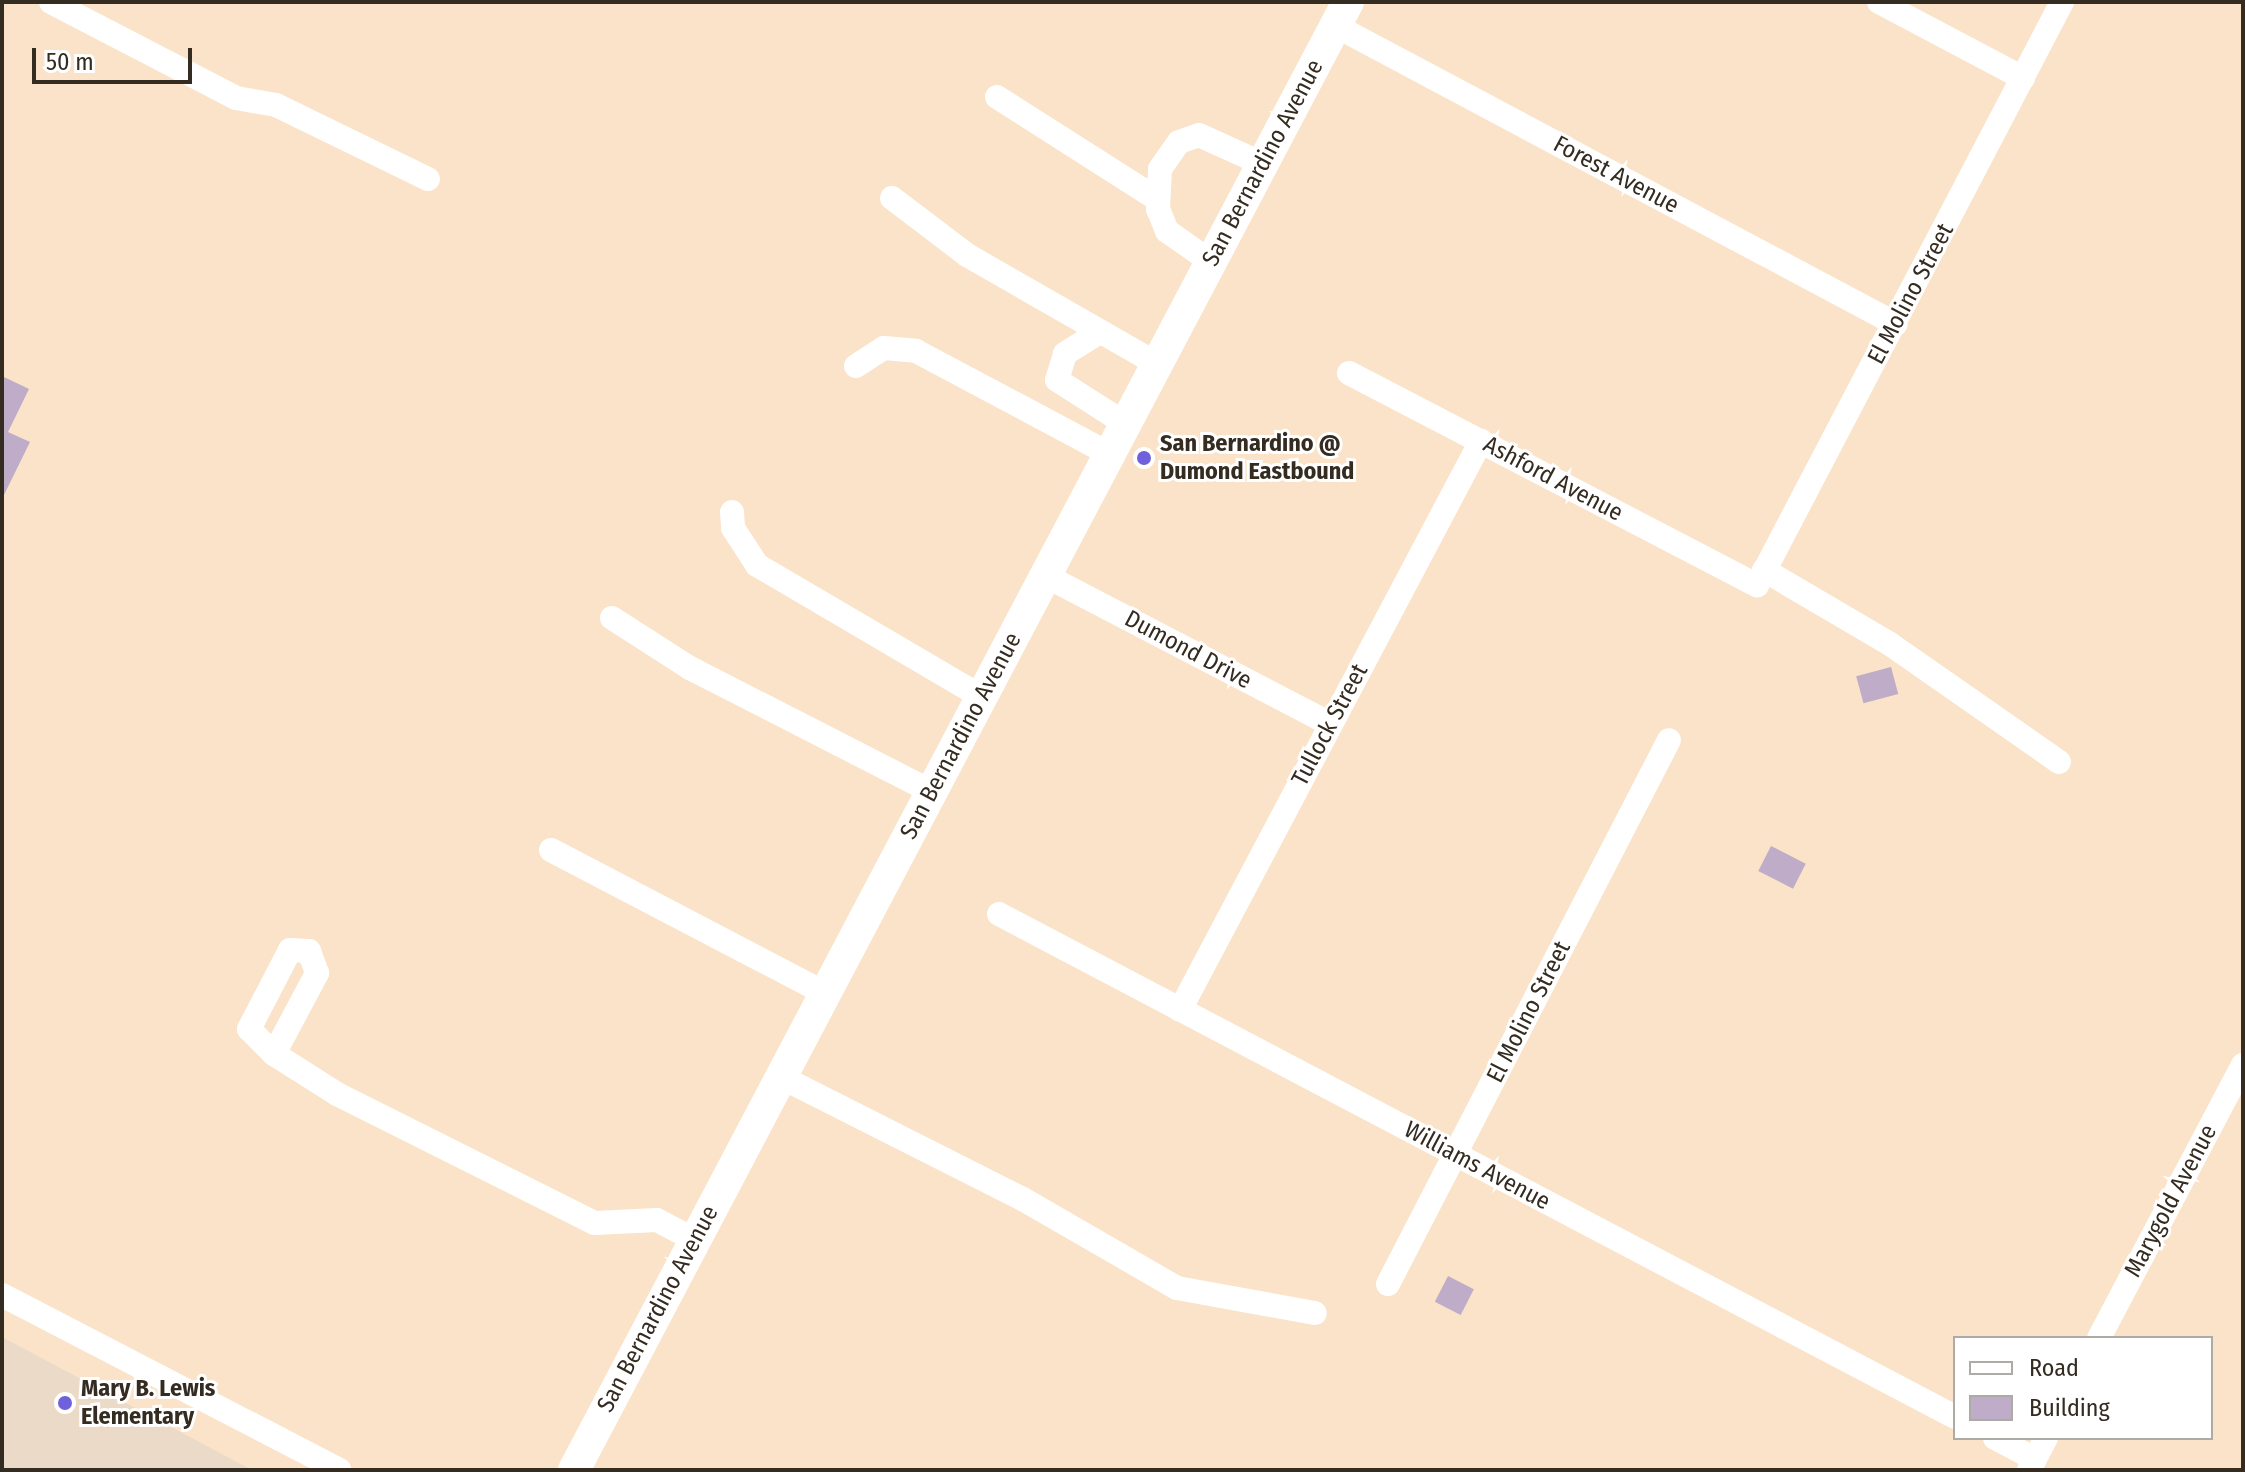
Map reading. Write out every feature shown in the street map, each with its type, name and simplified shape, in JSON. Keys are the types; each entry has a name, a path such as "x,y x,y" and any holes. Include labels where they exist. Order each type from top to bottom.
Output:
{"main road":[{"name":"San Bernardino Avenue","path":"574,1470 1342,14"}],"street":[{"path":"51,2 236,98 276,105 428,179"},
{"path":"1879,2 2023,78"},
{"name":"El Molino Street","path":"1760,577 1896,324 2062,2"},
{"name":"Forest Avenue","path":"1342,14 1896,324"},
{"path":"997,97 1157,199"},
{"path":"1211,262 1167,231 1157,199 1160,169 1188,136 1209,137 1263,164"},
{"path":"892,198 967,255 1098,333 1157,364"},
{"path":"1098,333 1065,354 1057,380 1126,424"},
{"path":"856,366 884,348 916,351 1110,454"},
{"name":"Ashford Avenue","path":"1349,373 1890,644 2059,762"},
{"name":"Tullock Street","path":"1180,1010 1481,441"},
{"path":"732,512 733,528 757,565 982,697"},
{"name":"Dumond Drive","path":"1046,576 1330,724"},
{"path":"612,618 690,668 932,792"},
{"name":"El Molino Street","path":"1388,1284 1669,740"},
{"path":"551,850 826,994"},
{"name":"Williams Avenue","path":"999,914 1953,1416"},
{"path":"274,1054 337,1094 595,1223 657,1220 695,1240"},
{"name":"Marygold Avenue","path":"2100,1336 2243,1065"},
{"path":"781,1077 1021,1198 1177,1288 1315,1313"},
{"path":"2,1295 305,1462 339,1470"},
{"path":"2000,1440 2037,1456"}],"shaded area":[{"name":"Mary B. Lewis Elementary","path":"2,1337 252,1470 2,1470"}],"building":[{"path":"2,376 29,389 8,432 30,442 2,499"},
{"path":"1891,667 1898,694 1863,703 1856,676"},
{"path":"1771,846 1806,864 1793,889 1758,871"},
{"path":"1448,1276 1474,1289 1461,1315 1435,1302"}],"place":[{"name":"San Bernardino @ Dumond Eastbound","path":"1144,458"},
{"name":"Mary B. Lewis Elementary","path":"65,1403"}]}
